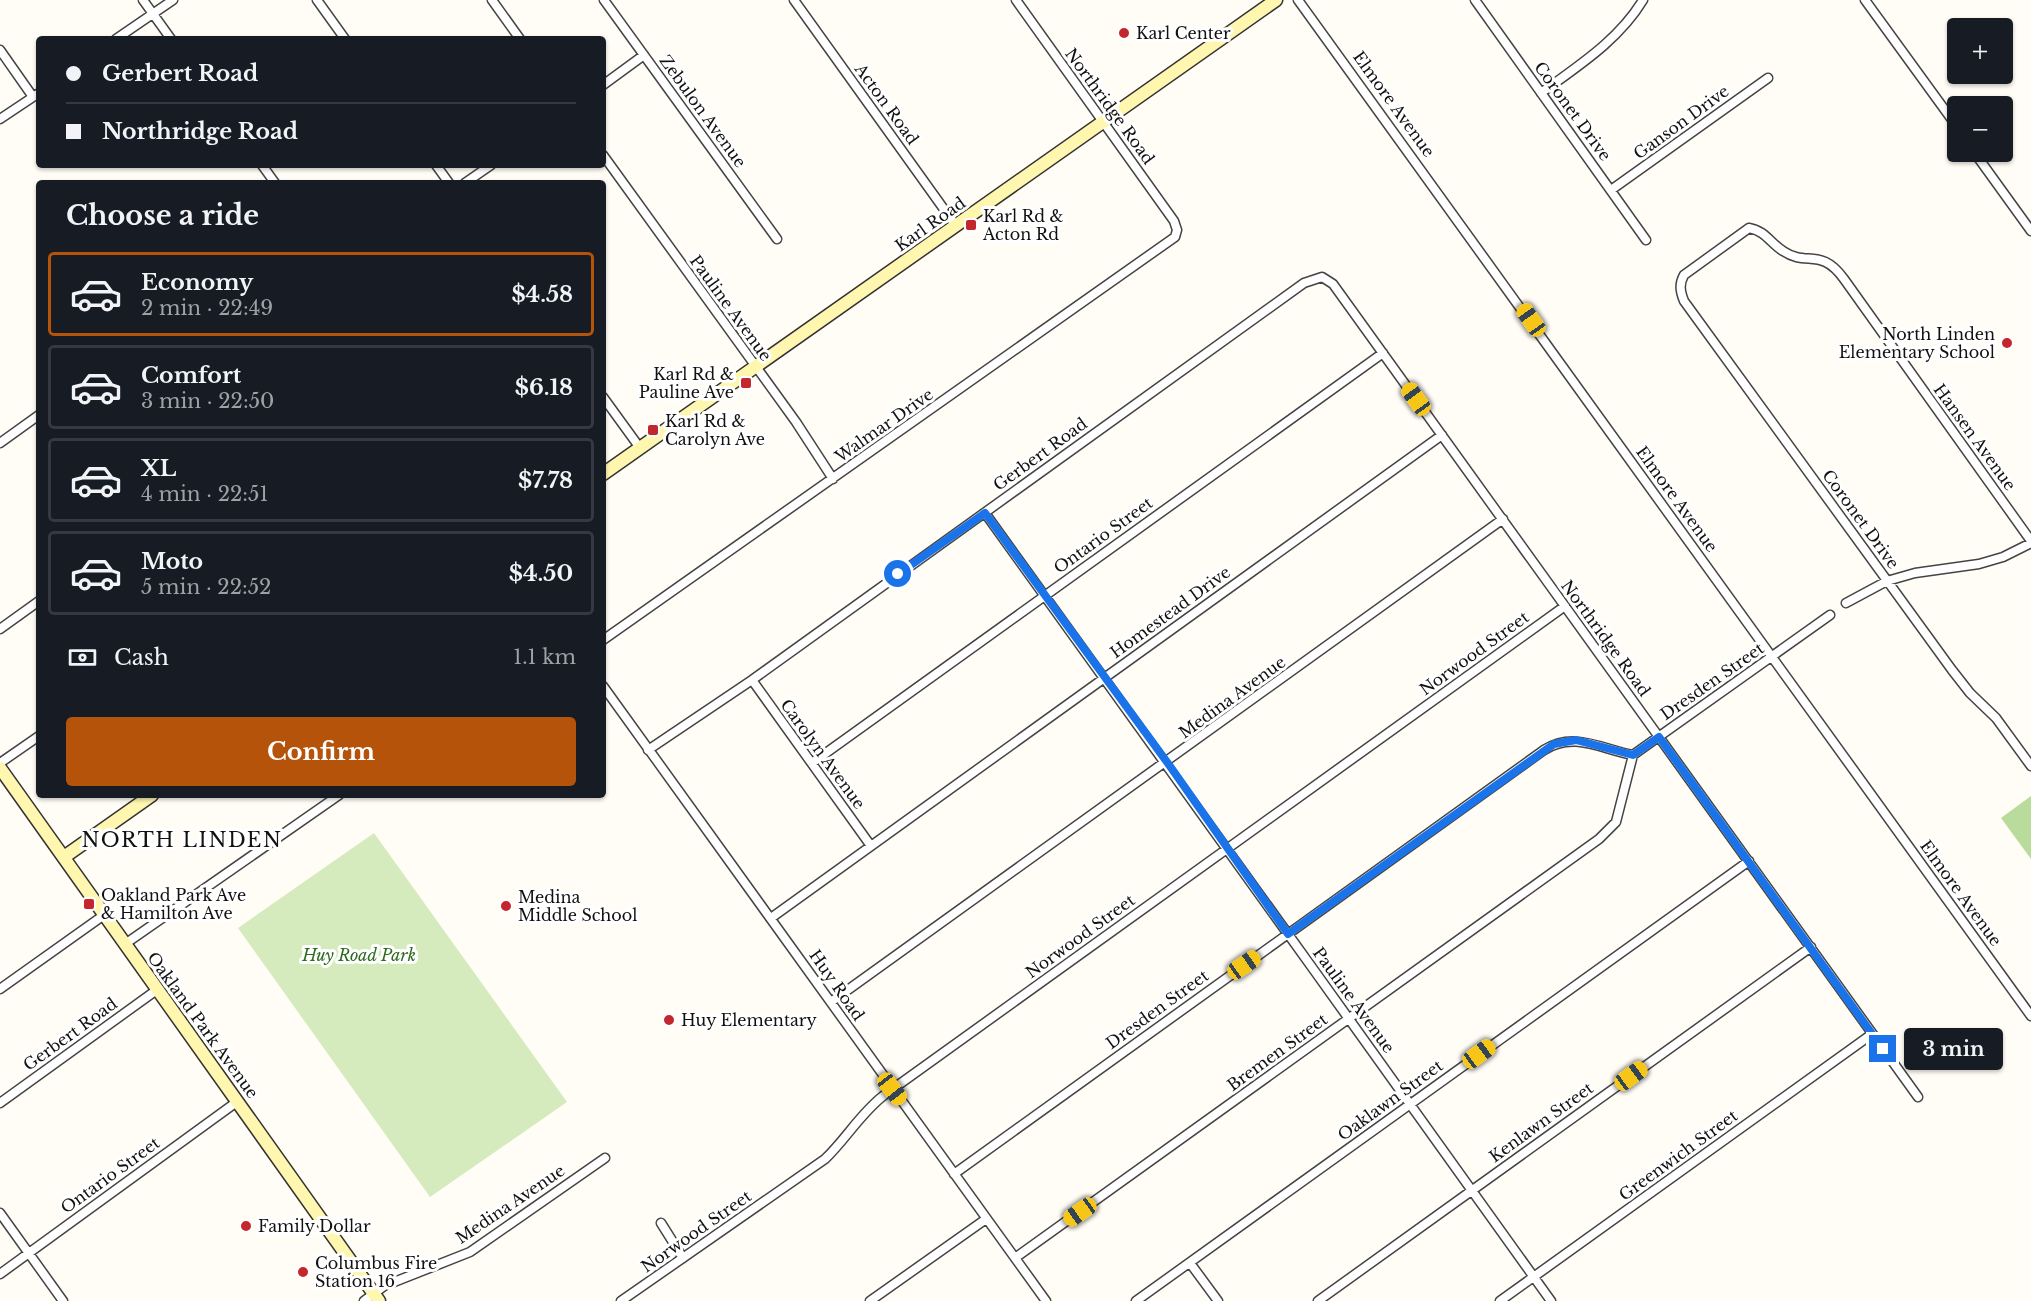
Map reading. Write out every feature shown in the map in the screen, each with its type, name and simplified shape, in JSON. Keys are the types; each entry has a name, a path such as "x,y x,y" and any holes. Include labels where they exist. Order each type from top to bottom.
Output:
{"main road":[{"name":"Karl Road","path":"606,472 1276,0"},
{"name":"Oakland Park Avenue","path":"0,768 238,1101 372,1299"},
{"path":"64,857 148,798"}],"street":[{"path":"143,0 169,36"},
{"path":"120,36 173,0"},
{"path":"317,0 343,36"},
{"path":"492,0 518,36"},
{"name":"Zebulon Avenue","path":"604,0 777,239"},
{"name":"Acton Road","path":"794,0 956,226"},
{"name":"Northridge Road","path":"1016,0 1174,221 1177,230"},
{"name":"Elmore Avenue","path":"1298,0 2031,1016"},
{"name":"Coronet Drive","path":"1475,0 1646,240"},
{"path":"1541,93 1594,55 1633,16 1643,0"},
{"path":"1865,0 1947,113"},
{"path":"0,50 36,95 0,119"},
{"path":"606,83 644,55"},
{"name":"Ganson Drive","path":"1611,190 1768,78"},
{"name":"Pauline Avenue","path":"606,159 833,479"},
{"path":"1981,162 2031,231"},
{"path":"469,180 487,168"},
{"name":"Hansen Avenue","path":"1680,281 1690,269 1749,228 1766,234 1785,253 1818,257 1829,263 1844,279 2031,542"},
{"name":"Walmar Drive","path":"606,638 1171,242 1177,230"},
{"name":"Gerbert Road","path":"648,750 752,681 1304,283 1322,277 1333,284"},
{"name":"Coronet Drive","path":"1680,281 1684,301 1964,685 1996,718 2031,766"},
{"name":"Northridge Road","path":"1333,284 1918,1097"},
{"name":"Ontario Street","path":"812,763 1383,353"},
{"path":"606,401 640,448"},
{"path":"0,443 36,417"},
{"name":"Homestead Drive","path":"771,918 1442,435"},
{"name":"Pauline Avenue","path":"985,513 1167,762 1226,849 1551,1301"},
{"name":"Medina Avenue","path":"831,1002 1503,519"},
{"path":"1846,603 1887,581 1915,573 1979,564 2002,557 2031,542"},
{"path":"0,628 36,603"},
{"name":"Norwood Street","path":"621,1301 825,1159 872,1105 892,1089 1565,606"},
{"name":"Dresden Street","path":"954,1174 1554,744 1576,740 1633,755 1830,615"},
{"name":"Carolyn Avenue","path":"752,681 871,846"},
{"name":"Huy Road","path":"606,690 1046,1301"},
{"path":"0,763 36,738"},
{"name":"Bremen Street","path":"1015,1258 1599,839 1616,822 1633,755"},
{"path":"125,944 335,798"},
{"name":"Oaklawn Street","path":"1137,1301 1749,861"},
{"path":"0,989 104,915"},
{"name":"Kenlawn Street","path":"1318,1301 1810,947"},
{"name":"Gerbert Road","path":"0,1103 158,989"},
{"name":"Greenwich Street","path":"1500,1301 1872,1034"},
{"name":"Ontario Street","path":"0,1274 238,1101"},
{"name":"Medina Avenue","path":"372,1299 384,1286 470,1252 605,1158"},
{"path":"0,1213 63,1301"},
{"path":"870,1301 986,1219"},
{"path":"660,1223 682,1258"},
{"path":"1190,1263 1218,1301"}],"green space":[{"path":"2031,796 2031,859 2001,818"},
{"name":"Huy Road Park","path":"374,833 567,1102 430,1197 238,928"}],"place":[{"name":"Karl Center","path":"1124,33"},
{"name":"Karl Rd & Acton Rd","path":"971,225"},
{"name":"North Linden Elementary School","path":"2007,343"},
{"name":"Karl Rd & Pauline Ave","path":"746,383"},
{"name":"Karl Rd & Carolyn Ave","path":"653,430"},
{"name":"Oakland Park Ave & Hamilton Ave","path":"89,904"},
{"name":"Medina Middle School","path":"506,906"},
{"name":"Huy Elementary","path":"669,1020"},
{"name":"Family Dollar","path":"246,1226"},
{"name":"Columbus Fire Station 16","path":"303,1272"}],"district":[{"name":"NORTH LINDEN","path":"182,840"}],"route":[{"path":"898,574 985,513 1125,708 1167,762 1226,849 1288,934 1554,744 1565,740 1576,740 1609,751 1633,755 1659,737 1883,1049"}]}
